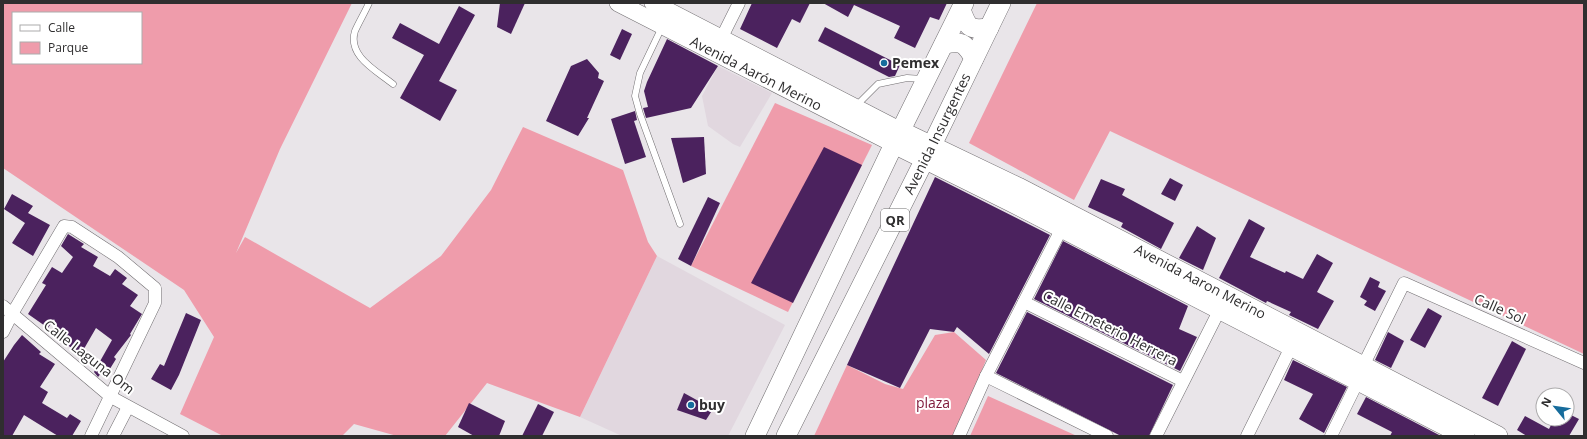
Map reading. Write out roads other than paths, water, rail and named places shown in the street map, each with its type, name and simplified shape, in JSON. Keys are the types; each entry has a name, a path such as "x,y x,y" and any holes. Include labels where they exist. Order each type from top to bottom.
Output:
{"main road":[{"name":"Avenida Aarón Merino","path":"618,3 662,26 718,45 854,107 898,138"},
{"name":"Avenida Aarón Merino","path":"653,3 718,45 898,138"},
{"name":"Avenida Insurgentes","path":"786,436 929,152 1001,3"},
{"path":"962,7 966,24 970,28 976,30 989,28"},
{"name":"QR","path":"755,436 962,7"},
{"path":"944,44 957,42 962,44 967,47 974,58"},
{"name":"Avenida Aaron Merino","path":"898,138 1066,221 1360,373 1498,436"},
{"name":"Avenida Aaron Merino","path":"1223,303 1291,346 1360,373 1465,436"}],"street":[{"path":"718,45 739,3"},
{"path":"959,436 986,376 1066,221"},
{"path":"3,332 7,310 64,226 72,227 79,231 118,257 155,288 155,303 92,436"},
{"name":"Calle Sol","path":"1360,373 1404,283 1584,364"},
{"name":"Calle Emeterio Herrera","path":"1024,302 1183,381"},
{"path":"1156,436 1223,303"},
{"name":"Calle Laguna Om","path":"7,310 111,397 183,436"},
{"path":"1247,436 1291,346"},
{"path":"1331,436 1360,373"},
{"path":"986,376 1107,436"},
{"path":"113,436 128,407"}],"lane":[{"path":"369,3 355,32 355,49 363,61 393,84"},
{"path":"662,26 640,73 635,96 680,224"},
{"path":"854,107 878,84 907,78 926,79"}],"place":[{"name":"Pemex","path":"884,63"},
{"name":"buy","path":"691,405"}],"park label":[{"name":"plaza","path":"933,403"}]}
